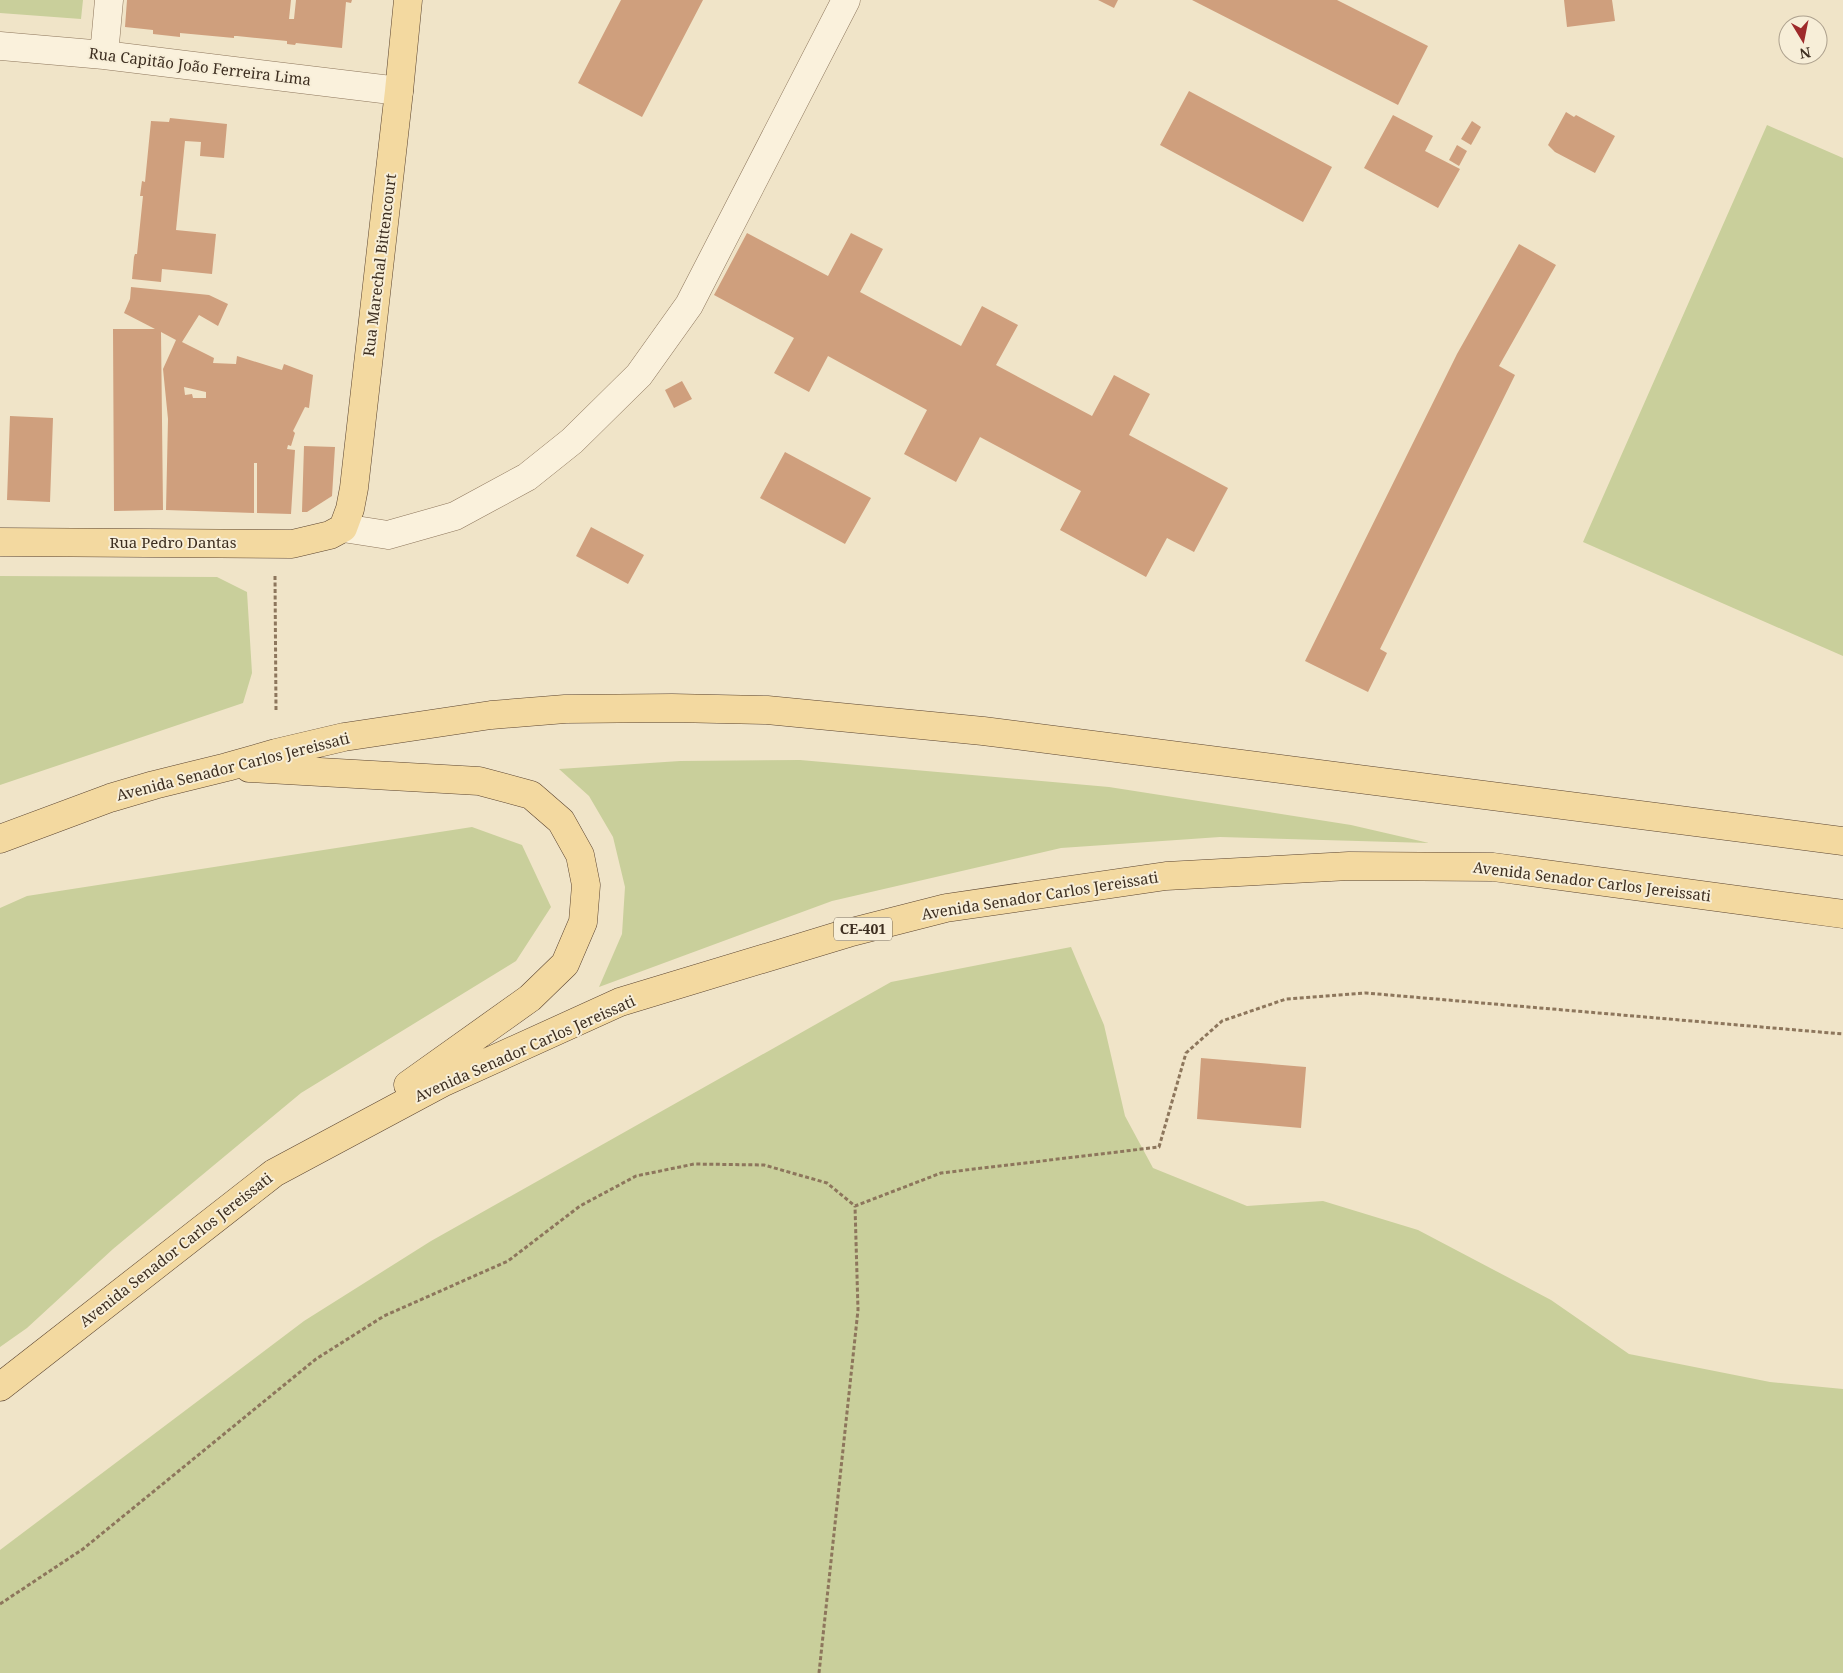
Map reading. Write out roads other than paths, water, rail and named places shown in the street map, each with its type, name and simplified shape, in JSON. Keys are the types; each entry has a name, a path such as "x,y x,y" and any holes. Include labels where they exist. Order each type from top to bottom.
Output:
{"main road":[{"name":"Rua Marechal Bittencourt","path":"343,528 354,488 408,0"},
{"name":"Rua Pedro Dantas","path":"0,542 292,544 330,535 343,528"},
{"name":"Avenida Senador Carlos Jereissati","path":"0,838 110,798 154,785 344,737 491,715 565,709 672,708 767,710 983,731 1843,841"},
{"path":"226,767 479,781 531,796 561,821 580,855 586,885 583,922 565,964 530,998 330,1141 274,1173"},
{"name":"Avenida Senador Carlos Jereissati","path":"0,1387 274,1173 444,1082 620,1002 848,933 946,908 1166,876 1349,866 1484,867 1843,914"}],"street":[{"path":"104,55 109,0"},
{"path":"343,528 388,535 455,516 527,477 572,441 639,375 689,306 846,0"},
{"name":"Rua Capitão João Ferreira Lima","path":"0,46 104,55 399,91"}]}
